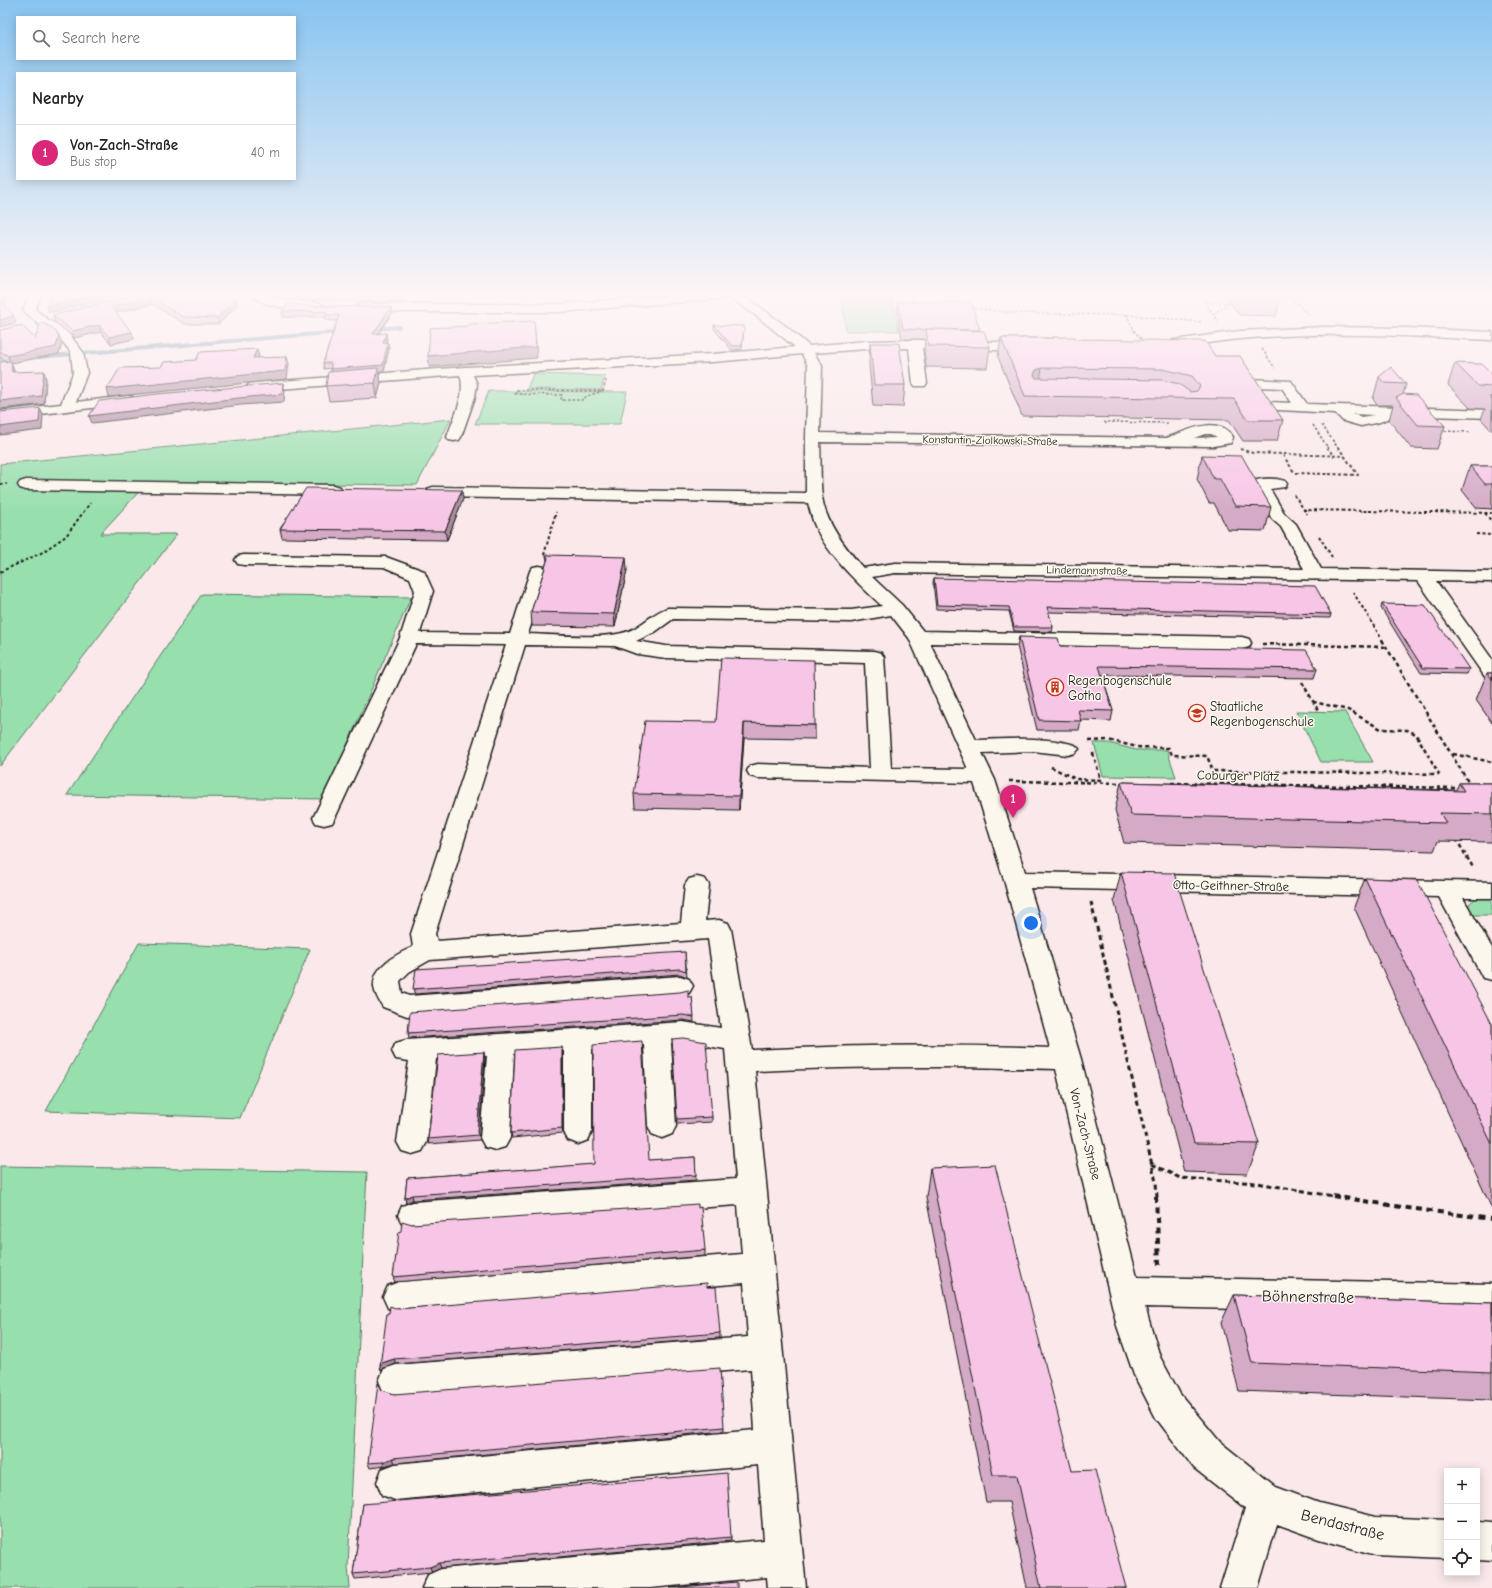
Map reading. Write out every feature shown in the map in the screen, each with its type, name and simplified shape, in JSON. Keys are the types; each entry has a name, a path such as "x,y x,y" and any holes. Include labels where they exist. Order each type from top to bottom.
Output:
{"street":[{"path":"67,406 80,373 79,368"},
{"path":"243,388 517,368"},
{"name":"Von-Zach-Straße","path":"815,368 813,437 814,498 824,527 838,549 859,574 896,609 918,637 984,778 1016,880 1067,1059 1133,1326 1146,1364 1168,1406 1207,1455 1265,1501"},
{"path":"918,368 920,383"},
{"path":"454,437 468,397 470,384 465,371"},
{"path":"1302,407 1286,384 1249,383 1264,406 1492,414"},
{"path":"0,415 143,398"},
{"name":"Konstantin-Ziolkowski-Straße","path":"813,437 1168,442 1220,442 1226,440 1226,437 1223,434 1196,425 1179,439 1168,442"},
{"path":"1279,484 1259,484 1278,516 1288,524 1315,574"},
{"path":"26,485 346,490"},
{"path":"418,492 814,498"},
{"path":"244,560 386,562 418,575 424,591 409,638 324,818"},
{"name":"Lindemannstraße","path":"859,574 903,568 1492,577"},
{"path":"426,951 423,934 539,571"},
{"path":"1422,575 1492,673"},
{"path":"409,638 617,640 635,636 654,626 668,613 851,616 896,609"},
{"path":"918,637 1242,643"},
{"path":"617,640 637,648 666,652 874,657 881,775"},
{"path":"969,747 1033,745 1068,749"},
{"path":"758,771 984,778"},
{"name":"Otto-Geithner-Straße","path":"1016,880 1489,890"},
{"path":"692,931 697,885"},
{"path":"1446,890 1492,971"},
{"path":"441,1588 786,1573 739,1051 719,929 426,951 406,960 389,975 386,987 392,1000 407,1006 680,986"},
{"path":"412,1142 415,1050 683,1032 739,1051 840,1056 949,1056 1067,1059"},
{"path":"657,1034 662,1126"},
{"path":"578,1039 578,1132"},
{"path":"495,1138 501,1044"},
{"path":"413,1214 752,1191"},
{"path":"399,1297 759,1267"},
{"name":"Böhnerstraße","path":"1125,1292 1492,1299"},
{"path":"396,1381 766,1352"},
{"path":"395,1482 775,1446"},
{"path":"1239,1588 1265,1501"},
{"name":"Bendastraße","path":"1265,1501 1319,1521 1376,1536 1444,1539"},
{"path":"1480,1541 1492,1542"}],"path":[{"path":"603,391 609,368"},
{"path":"517,390 603,391 587,396 582,400 561,400 562,395 515,394 517,390"},
{"path":"1437,431 1476,432"},
{"path":"1327,433 1332,432"},
{"path":"1318,433 1334,456"},
{"path":"1220,442 1253,453 1344,456"},
{"path":"1283,454 1294,473"},
{"path":"0,572 42,553 66,536 90,504 98,486"},
{"path":"539,571 562,494"},
{"path":"1274,510 1492,513"},
{"path":"1485,513 1492,522"},
{"path":"1476,534 1492,535"},
{"path":"1342,574 1452,754 1492,762"},
{"path":"1242,643 1387,647"},
{"path":"1302,682 1318,710"},
{"path":"1048,765 1076,779 1100,780 1089,740 1108,740 1137,747 1169,748 1172,755 1207,756 1214,771 1439,774 1416,734 1407,730 1381,729 1348,710 1314,702"},
{"name":"Coburger Platz","path":"1166,783 1472,789 1452,754"},
{"path":"984,778 1126,783"},
{"path":"1425,788 1429,794"},
{"path":"1452,832 1489,890"},
{"path":"1087,882 1156,1182 1160,1293"},
{"path":"1151,1164 1180,1178 1257,1184 1408,1208 1492,1219"}],"green space":[{"path":"533,374 605,376 601,390 527,389"},
{"path":"489,391 627,392 620,424 475,424"},
{"path":"451,419 417,485 148,482 100,534 177,534 0,766 0,464"},
{"path":"202,594 411,597 324,799 67,795"},
{"path":"1296,711 1345,712 1373,762 1321,762"},
{"path":"1094,743 1109,743 1136,750 1167,750 1176,777 1103,776"},
{"path":"1492,897 1492,915 1469,915 1469,904 1476,898"},
{"path":"139,943 310,949 240,1118 46,1111"},
{"path":"0,1166 367,1172 348,1567 350,1588 0,1588"}],"building":[{"path":"0,368 12,368 12,372 44,371 41,396 0,401"},
{"path":"120,368 285,368 285,371 107,389"},
{"path":"378,368 375,383 326,386 328,372"},
{"path":"872,368 903,368 905,385 874,385"},
{"path":"1013,368 1042,368 1036,370 1034,375 1036,378 1162,380 1179,384 1190,392 1197,391 1200,386 1192,376 1162,369 1055,368 1248,368 1283,420 1248,420 1234,399 1025,396"},
{"path":"1390,368 1392,368 1406,384 1384,383 1379,377"},
{"path":"1460,368 1486,368 1492,374 1492,387 1478,386"},
{"path":"283,383 282,394 89,416 99,401 157,394"},
{"path":"1403,394 1416,395 1445,426 1418,425 1396,398"},
{"path":"40,408 39,422 0,427 0,412"},
{"path":"1202,455 1242,456 1271,507 1235,506 1220,479 1214,479"},
{"path":"1470,466 1492,466 1492,484 1485,484"},
{"path":"306,488 462,490 445,531 280,529"},
{"path":"546,555 626,557 614,614 531,612 548,558"},
{"path":"934,578 1315,586 1331,614 1047,607 1053,627 1014,627 1009,607 937,605"},
{"path":"1382,604 1425,605 1469,669 1423,668"},
{"name":"Regenbogenschule Gotha","path":"1019,637 1058,638 1060,646 1306,650 1317,669 1099,666 1113,711 1078,710 1081,721 1039,720"},
{"path":"721,658 814,660 815,725 744,723 739,796 634,794 645,721 716,722"},
{"path":"1487,673 1492,673 1492,679"},
{"path":"1121,782 1464,791 1459,783 1492,783 1492,814 1440,813 1446,823 1131,815"},
{"path":"1121,872 1174,873 1259,1144 1194,1143"},
{"path":"1365,878 1417,880 1492,1024 1492,1144"},
{"path":"685,952 686,971 680,969 413,989 416,969"},
{"path":"688,990 688,997 692,997 694,1017 683,1015 408,1033 410,1012 680,992"},
{"path":"683,1038 706,1042 712,1117 677,1119 672,1039"},
{"path":"642,1041 649,1160 695,1157 696,1175 412,1195 405,1198 407,1178 594,1164 593,1045"},
{"path":"562,1047 562,1128 511,1133 515,1050"},
{"path":"484,1052 477,1133 479,1135 428,1139 438,1055"},
{"path":"995,1165 1072,1471 1095,1470 1126,1588 1041,1588 1017,1475 993,1475 930,1168"},
{"path":"698,1204 698,1208 701,1207 705,1250 393,1277 399,1232 401,1231 402,1221 412,1224"},
{"path":"707,1283 707,1287 716,1287 720,1333 394,1359 382,1363 380,1366 387,1313 389,1313 390,1306 398,1309"},
{"path":"1234,1295 1492,1303 1492,1372 1252,1363"},
{"path":"720,1368 724,1427 393,1458 383,1462 368,1463 378,1383 382,1390 394,1394"},
{"path":"727,1473 731,1537 439,1563 430,1567 353,1574 363,1504"},
{"path":"737,1582 737,1588 670,1588"}],"place":[{"name":"Regenbogenschule Gotha","path":"1055,687"},
{"name":"Staatliche Regenbogenschule","path":"1197,713"},
{"name":"Von-Zach-Straße","path":"1013,818"}]}
